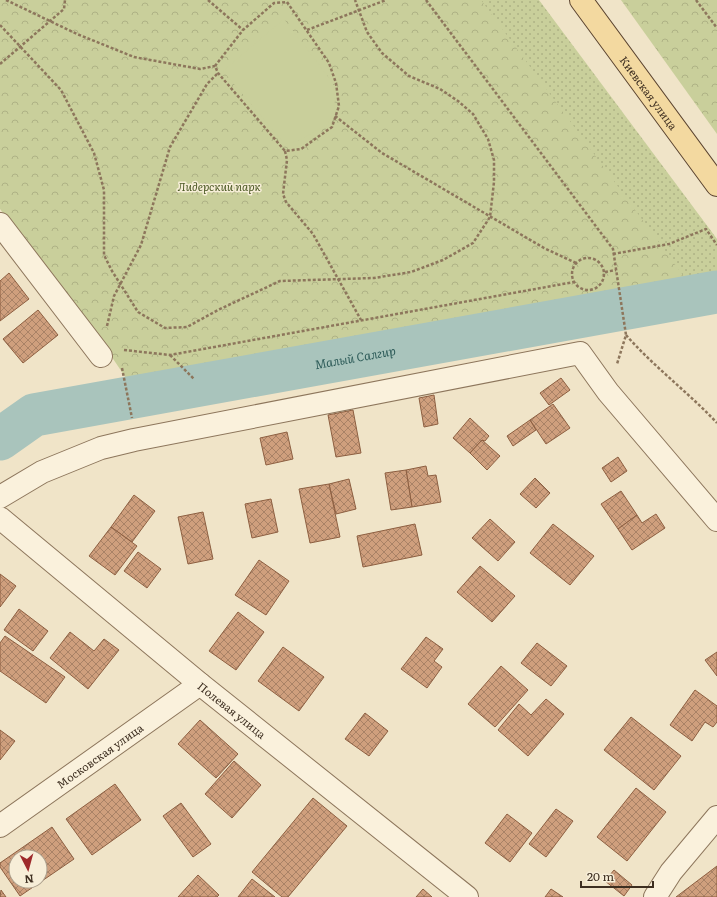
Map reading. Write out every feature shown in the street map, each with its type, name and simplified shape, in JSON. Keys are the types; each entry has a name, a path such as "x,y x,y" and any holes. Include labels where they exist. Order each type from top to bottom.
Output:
{"main road":[{"name":"Киевская улица","path":"581,0 717,185"}],"street":[{"path":"0,224 111,352"},
{"path":"0,497 42,472 101,448 127,441 580,353 608,392 717,520"},
{"name":"Полевая улица","path":"0,518 200,684 467,897"},
{"name":"Московская улица","path":"0,826 200,684"},
{"path":"656,897 671,872 717,817"}],"path":[{"path":"6,0 77,34 134,57 200,69 215,66 243,30 274,2 287,2 329,63 336,83 339,106 332,127 301,149 285,151"},
{"path":"0,64 52,22 64,9 65,0"},
{"path":"208,0 243,30"},
{"path":"0,25 22,46 61,90 94,153 104,190 104,255 120,284 138,312 165,328 187,327 218,310 280,281 374,278 411,272 443,260 473,243 490,217 494,182 494,160 488,139 473,114 458,100 440,89 409,76 382,53 367,32 355,0"},
{"path":"307,30 386,0"},
{"path":"426,0 612,249 626,335 638,349 701,406 717,423"},
{"path":"696,0 717,28"},
{"path":"215,66 218,73 285,151 287,160 283,194 286,202 313,234 362,320"},
{"path":"218,73 207,84 170,147 141,245 114,296 111,352 170,355 574,282"},
{"path":"336,116 382,153 544,248 576,263"},
{"path":"613,254 669,244 706,229 717,245"},
{"path":"587,257 599,261 605,272 602,282 593,289 582,289 574,282 572,272 576,263 587,257"},
{"path":"605,272 616,270"},
{"path":"170,355 194,379"},
{"path":"126,385 133,424"}],"green space":[{"name":"Лидерский парк","path":"0,0 481,0 696,293 603,307 187,380 132,387 93,329 88,328 0,209"},
{"path":"441,0 539,0 717,239 717,288 635,299"},
{"path":"621,0 717,0 717,134"},
{"path":"284,19 333,83 335,106 328,124 298,141 285,144 223,71"},
{"path":"127,364 183,379 133,393"}],"building":[{"path":"9,273 29,299 0,321 0,281"},
{"path":"38,310 58,335 23,363 3,339"},
{"path":"561,378 570,390 549,405 540,393"},
{"path":"434,395 438,424 424,427 419,398"},
{"path":"553,404 570,428 546,444 530,420"},
{"path":"353,410 361,453 336,457 328,415"},
{"path":"470,418 489,436 485,441 482,440 470,453 453,438"},
{"path":"530,420 536,430 513,446 507,436"},
{"path":"287,432 293,459 266,465 260,438"},
{"path":"482,440 500,456 487,470 470,453"},
{"path":"618,457 627,471 611,482 602,468"},
{"path":"426,466 428,476 436,475 441,502 412,507 406,470"},
{"path":"406,470 412,507 391,510 385,473"},
{"path":"535,478 550,493 536,508 520,494"},
{"path":"349,479 356,509 336,514 329,484"},
{"path":"329,484 340,537 310,543 299,489"},
{"path":"621,491 637,515 618,529 601,504"},
{"path":"134,495 155,511 132,542 111,527"},
{"path":"271,499 278,532 252,538 245,504"},
{"path":"203,512 213,559 188,564 178,517"},
{"path":"656,514 665,528 632,550 618,529 637,515 642,523"},
{"path":"490,519 515,542 498,561 472,538"},
{"path":"415,524 422,555 363,567 357,536"},
{"path":"553,524 594,556 570,585 530,553"},
{"path":"111,527 137,546 115,575 89,556"},
{"path":"138,552 161,569 147,588 124,571"},
{"path":"259,560 289,581 266,615 235,595"},
{"path":"480,566 515,596 492,622 457,592"},
{"path":"0,574 16,586 0,607"},
{"path":"19,609 48,631 33,651 4,630"},
{"path":"238,612 264,632 236,670 209,651"},
{"path":"70,632 94,651 104,639 119,650 88,689 50,658"},
{"path":"5,636 65,677 46,703 0,671 0,643"},
{"path":"426,637 443,649 434,661 442,667 427,688 401,669"},
{"path":"537,643 567,666 551,686 521,663"},
{"path":"283,647 324,677 299,711 258,681"},
{"path":"717,652 717,676 705,660"},
{"path":"501,666 528,690 495,727 468,704"},
{"path":"695,690 717,706 717,722 713,727 705,722 692,741 670,725"},
{"path":"546,699 564,714 528,756 498,730 519,704 531,715"},
{"path":"365,713 388,731 369,756 345,739"},
{"path":"631,717 681,756 654,790 604,750"},
{"path":"200,720 238,754 216,778 178,744"},
{"path":"0,730 15,741 0,760"},
{"path":"234,761 261,785 232,818 205,794"},
{"path":"115,784 141,820 92,855 66,819"},
{"path":"636,788 666,812 627,861 597,837"},
{"path":"313,798 347,826 288,897 282,897 252,872"},
{"path":"181,803 211,844 193,857 163,816"},
{"path":"556,809 573,821 546,857 529,844"},
{"path":"507,814 532,833 510,862 485,843"},
{"path":"52,827 74,859 48,877 48,849 20,849"},
{"path":"8,857 8,879 0,867 0,863"},
{"path":"717,866 717,897 676,897"},
{"path":"614,870 632,885 624,896 605,881"},
{"path":"198,875 219,895 217,897 178,897"},
{"path":"252,879 275,897 238,897"},
{"path":"15,889 30,889 20,896"},
{"path":"423,889 432,897 416,897"},
{"path":"551,889 563,897 545,897"},
{"path":"1,890 6,897 0,897"}],"waterway":[{"name":"Малый Салгир","path":"0,439 34,415 717,292"}]}
